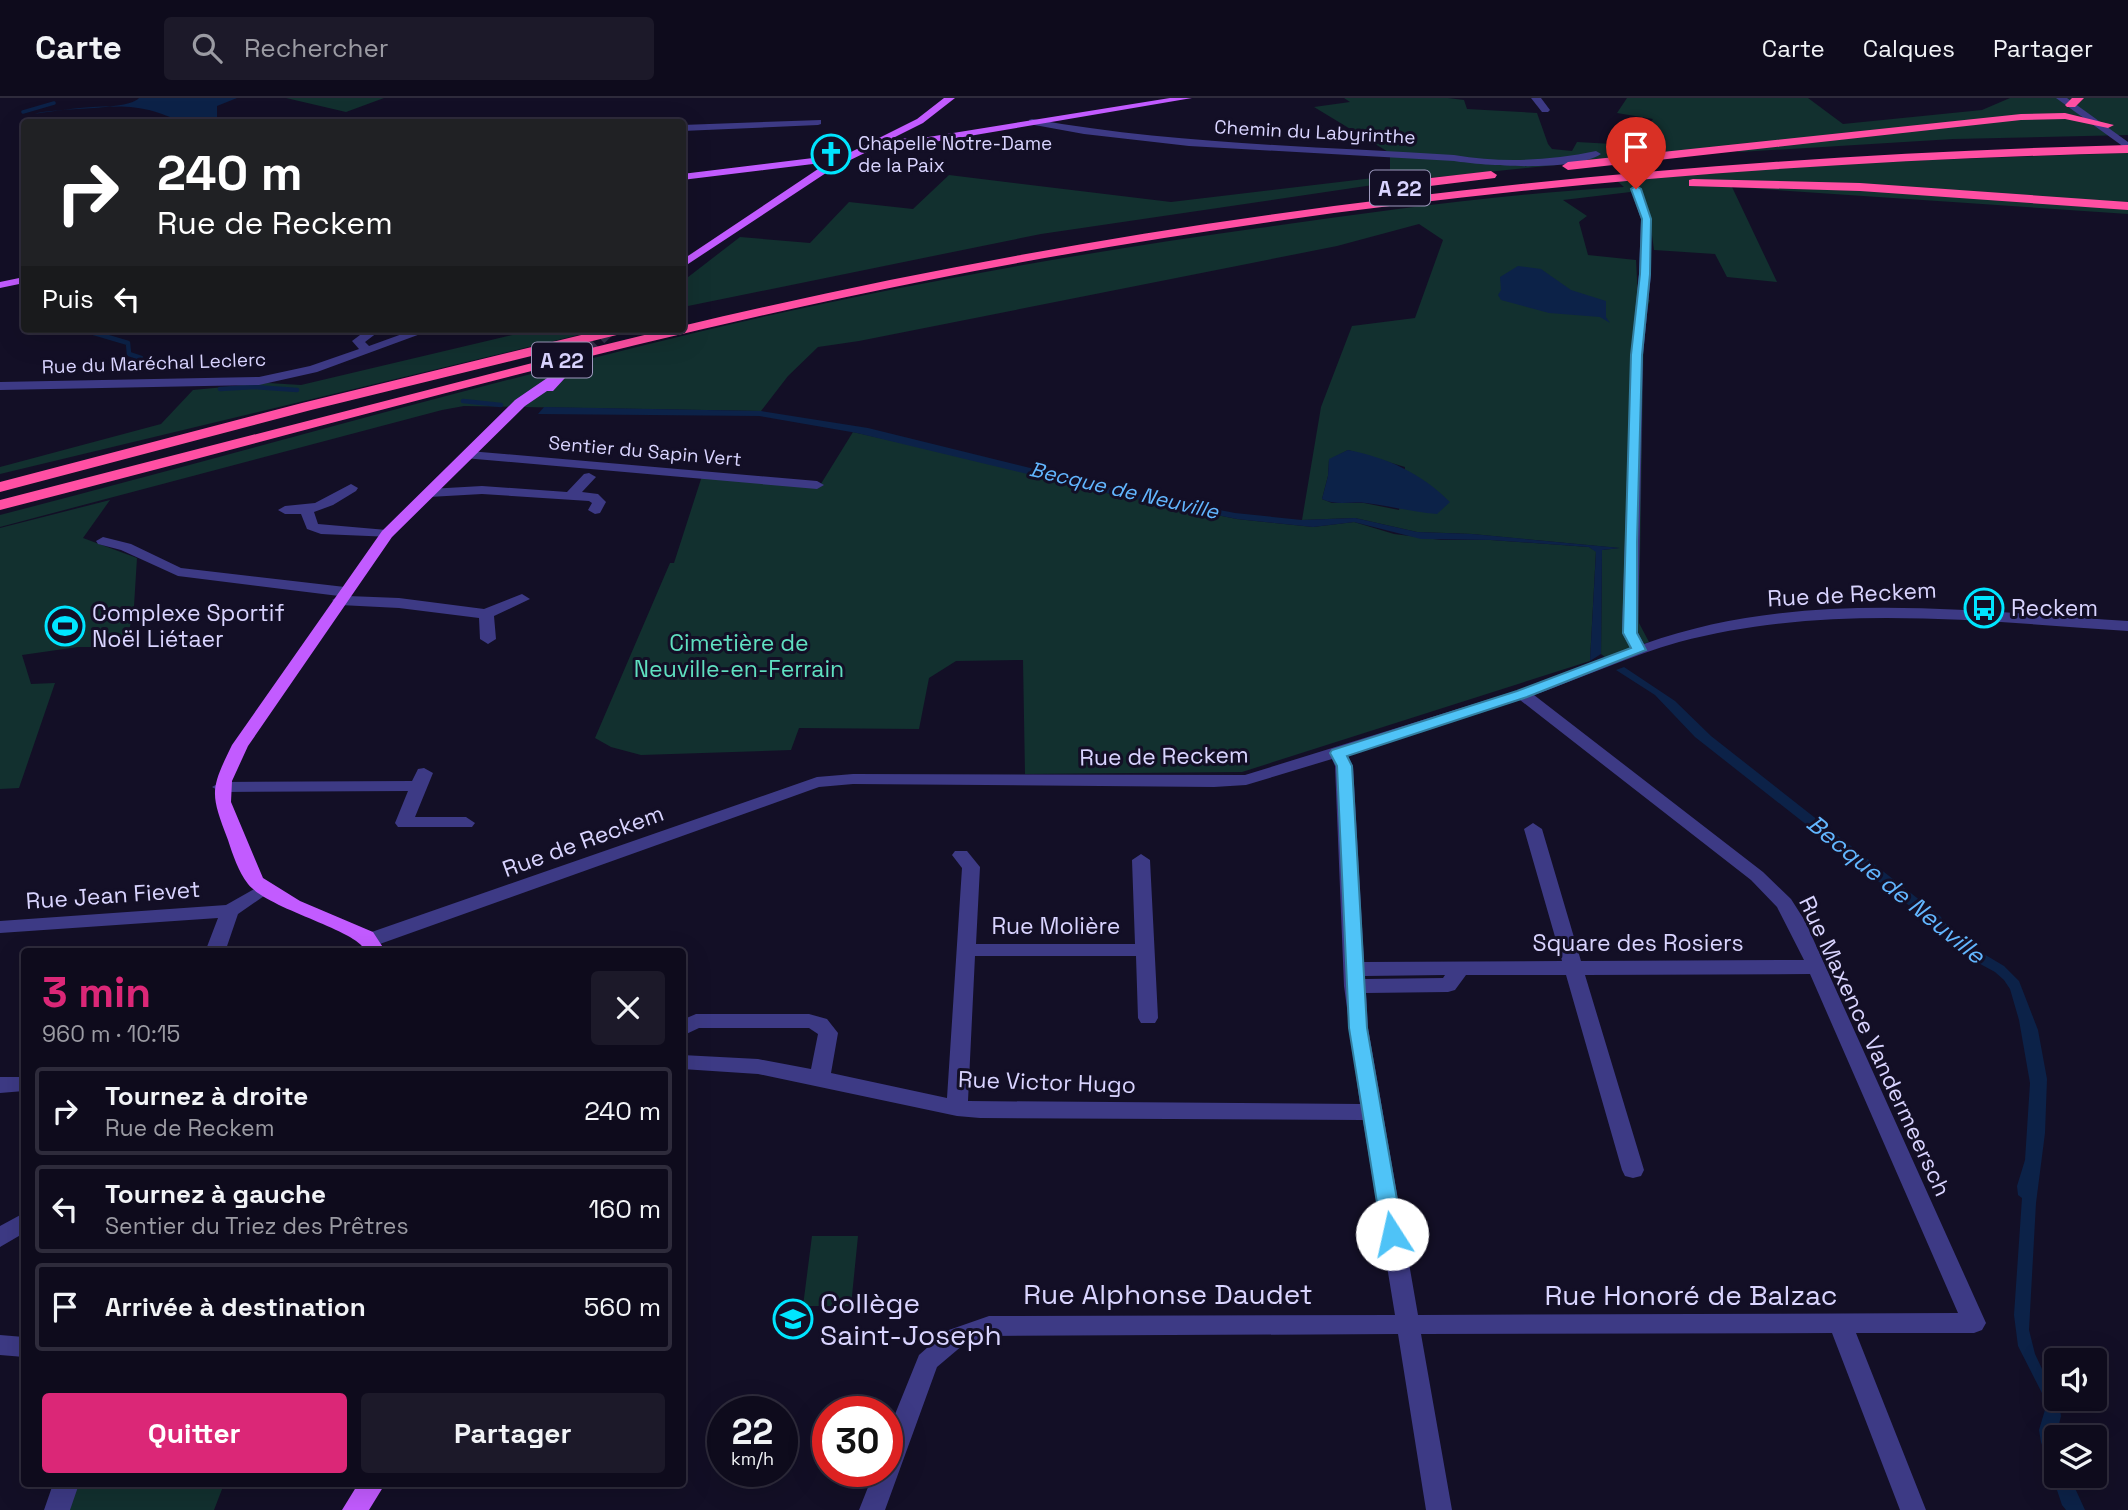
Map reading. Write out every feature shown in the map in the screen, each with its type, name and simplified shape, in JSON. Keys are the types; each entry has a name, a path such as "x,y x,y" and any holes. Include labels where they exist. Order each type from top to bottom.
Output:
{"highway":[{"path":"1972,122 2029,112 2044,104"},
{"path":"1413,184 2045,116 2094,122 2110,129"},
{"name":"A 22","path":"791,291 1082,234 1336,202 1524,174 1703,158 1907,146 2128,139"},
{"name":"A 22","path":"686,330 770,310 1087,247 1336,202 1726,167 1888,157 2128,148"},
{"path":"1336,202 1556,188 1707,183 1860,187 2128,207"},
{"path":"1336,202 1394,187"},
{"name":"A 22","path":"0,487 307,407 608,333"},
{"name":"A 22","path":"0,506 540,365 674,333"},
{"path":"0,479 286,408 307,407"}],"main road":[{"path":"686,262 831,166 895,136 933,114 950,98"},
{"path":"884,141 908,143 1187,98"},
{"path":"895,136 937,138"},
{"path":"686,177 793,165 831,166"},
{"path":"686,269 730,235"},
{"path":"0,285 21,281"},
{"path":"373,946 256,882 246,865 222,802 220,787 240,745 387,534 470,455 509,429 569,367"},
{"path":"355,1510 370,1487"}],"street":[{"path":"1536,98 1545,110"},
{"path":"2071,100 2094,122"},
{"path":"2071,100 2128,139"},
{"path":"686,128 818,122"},
{"name":"Chemin du Labyrinthe","path":"1032,122 1090,132 1181,141 1454,158 1478,163 1543,162 1596,154"},
{"path":"2110,129 2128,148"},
{"path":"1636,189 1647,219 1637,355 1631,542 1630,633 1639,650"},
{"path":"367,351 358,341 370,333"},
{"name":"Rue du Maréchal Leclerc","path":"0,386 251,382 313,369 417,333"},
{"name":"Sentier du Sapin Vert","path":"470,455 817,485"},
{"path":"571,496 589,477"},
{"path":"285,510 306,511 339,497 351,488"},
{"path":"429,493 482,490 593,498 599,502 595,510"},
{"path":"306,511 312,526 321,530 387,534"},
{"path":"103,541 126,547 178,572 342,596 486,614 522,599"},
{"name":"Rue de Reckem","path":"373,946 817,782 853,779 1225,782 1255,778 1338,753 1522,694 1639,650 1748,623 1835,613 1939,612 2128,626"},
{"path":"486,614 488,639"},
{"name":"Rue Maxence Vandermeersch","path":"1522,694 1767,885 1790,912 1975,1323"},
{"path":"1338,753 1344,766 1353,978 1371,1112 1439,1510"},
{"path":"220,787 421,780 404,822 466,823"},
{"path":"1534,829 1633,1170"},
{"path":"957,1108 971,867 961,855"},
{"path":"1141,860 1148,1018"},
{"path":"216,948 230,911 265,889"},
{"name":"Rue Jean Fievet","path":"0,927 230,911"},
{"name":"Rue Molière","path":"966,950 1145,950"},
{"name":"Square des Rosiers","path":"1353,978 1448,985 1460,969 1816,967"},
{"path":"686,1027 696,1021 809,1021 820,1024 828,1033 820,1079"},
{"name":"Rue Victor Hugo","path":"686,1062 748,1064 957,1108 1016,1111 1371,1112"},
{"path":"0,1085 21,1084"},
{"path":"0,1238 21,1224"},
{"name":"Rue Honoré de Balzac","path":"1408,1325 1975,1323"},
{"name":"Rue Alphonse Daudet","path":"903,1425 927,1362 939,1348 971,1330 1009,1325 1408,1325"},
{"path":"1841,1325 1913,1510"},
{"path":"0,1345 21,1347"},
{"path":"57,1510 65,1487"},
{"name":"Rue Alphonse Daudet","path":"872,1510 880,1487"}],"green space":[{"path":"286,98 384,98 346,112"},
{"path":"1344,98 1448,98 1464,100 1467,109 1537,113 1552,149 1572,151 1577,142 1631,145 1653,119 1617,113 1627,98 1808,98 1843,124 1982,110 2010,98 2128,98 2128,135 1953,139 1739,152 1732,147 1400,181 1041,234 686,306 686,279 740,237 810,243 849,202 913,209 949,175 1171,202 1390,176 1390,153 1314,107 1350,102"},
{"path":"2128,153 2128,214 1732,187 1777,282 1727,277 1715,254 1654,250 1649,214 1639,191 1563,200 1587,216 1579,222 1588,255 1636,260 1638,298 1650,300 1644,321 1639,623 1649,642 1606,658 1601,654 1602,550 1619,548 1472,534 1417,532 1355,518 1302,520 1321,407 1352,326 1415,318 1443,240 1419,224 1337,246 818,347 788,376 761,411 464,406 0,527 0,515 557,367 714,328 869,294 1181,239 1350,215 1624,187 1617,181 1843,163","holes":["1348,450 1405,467 1399,510 1364,503 1332,503 1322,499 1329,460"]},
{"path":"521,333 587,333 0,474 0,467 161,424 193,390 268,383 301,385"},
{"name":"Cimetière de Neuville-en-Ferrain","path":"853,432 1107,493 1237,519 1313,527 1354,522 1394,534 1441,540 1491,540 1589,547 1596,551 1590,661 1242,772 1025,774 1023,660 956,661 929,678 919,729 799,728 791,750 641,755 611,747 595,738 670,563 674,563 702,476 819,487"},
{"name":"Complexe Sportif Noël Liétaer","path":"110,500 83,538 137,558 134,606 126,647 78,647 22,655 31,684 55,683 19,788 0,789 0,528"},
{"path":"812,1236 858,1236 851,1306 803,1306"},
{"path":"75,1487 223,1487 214,1510 67,1510"}],"water":[{"path":"139,98 237,98 217,106 217,117 212,119 177,119 135,108 110,106"},
{"path":"1518,266 1541,269 1571,290 1606,301 1606,317 1610,323 1600,317 1549,313 1501,300 1498,295 1501,290 1500,277"},
{"path":"544,407 761,411 868,428 1132,493 1235,513 1302,520 1355,518 1417,532 1472,534 1620,548 1602,550 1601,654 1590,661 1596,552 1589,547 1491,540 1421,539 1354,522 1313,527 1237,519 1107,493 857,433 759,416 538,414"},
{"path":"1348,450 1377,457 1403,468 1450,502 1437,514 1322,499 1329,459"},
{"path":"1624,667 1675,701 1711,736 1940,916 1957,938 2004,966 2019,981 2038,1030 2047,1079 2045,1133 2036,1203 2029,1330 2035,1354 2044,1373 2044,1397 2018,1346 2014,1315 2022,1198 2018,1195 2017,1186 2025,1160 2030,1083 2019,1020 2010,989 1995,972 1960,953 1911,907 1695,737 1655,695 1616,670"},
{"path":"2045,1411 2060,1411 2059,1425 2044,1425 2044,1451 2039,1430"},
{"path":"2056,1488 2075,1488 2085,1510 2066,1510"}],"waterway":[{"name":"Becque de Neuville","path":"23,112 54,103"},
{"name":"Becque de Neuville","path":"94,333 128,343 129,354 141,358"},
{"name":"Becque de Neuville","path":"220,389 254,387 297,390"},
{"name":"Becque de Neuville","path":"463,401 501,405"}],"tunnel":[{"path":"569,367 605,333"}],"place":[{"name":"Chapelle Notre-Dame de la Paix","path":"831,154"},
{"name":"Reckem","path":"1984,608"},
{"name":"Complexe Sportif Noël Liétaer","path":"65,626"},
{"name":"Collège Saint-Joseph","path":"793,1319"}],"route":[{"path":"1392,1234 1358,1028 1344,766 1338,753 1522,694 1639,650 1630,633 1631,542 1637,355 1647,219 1636,189"}]}
